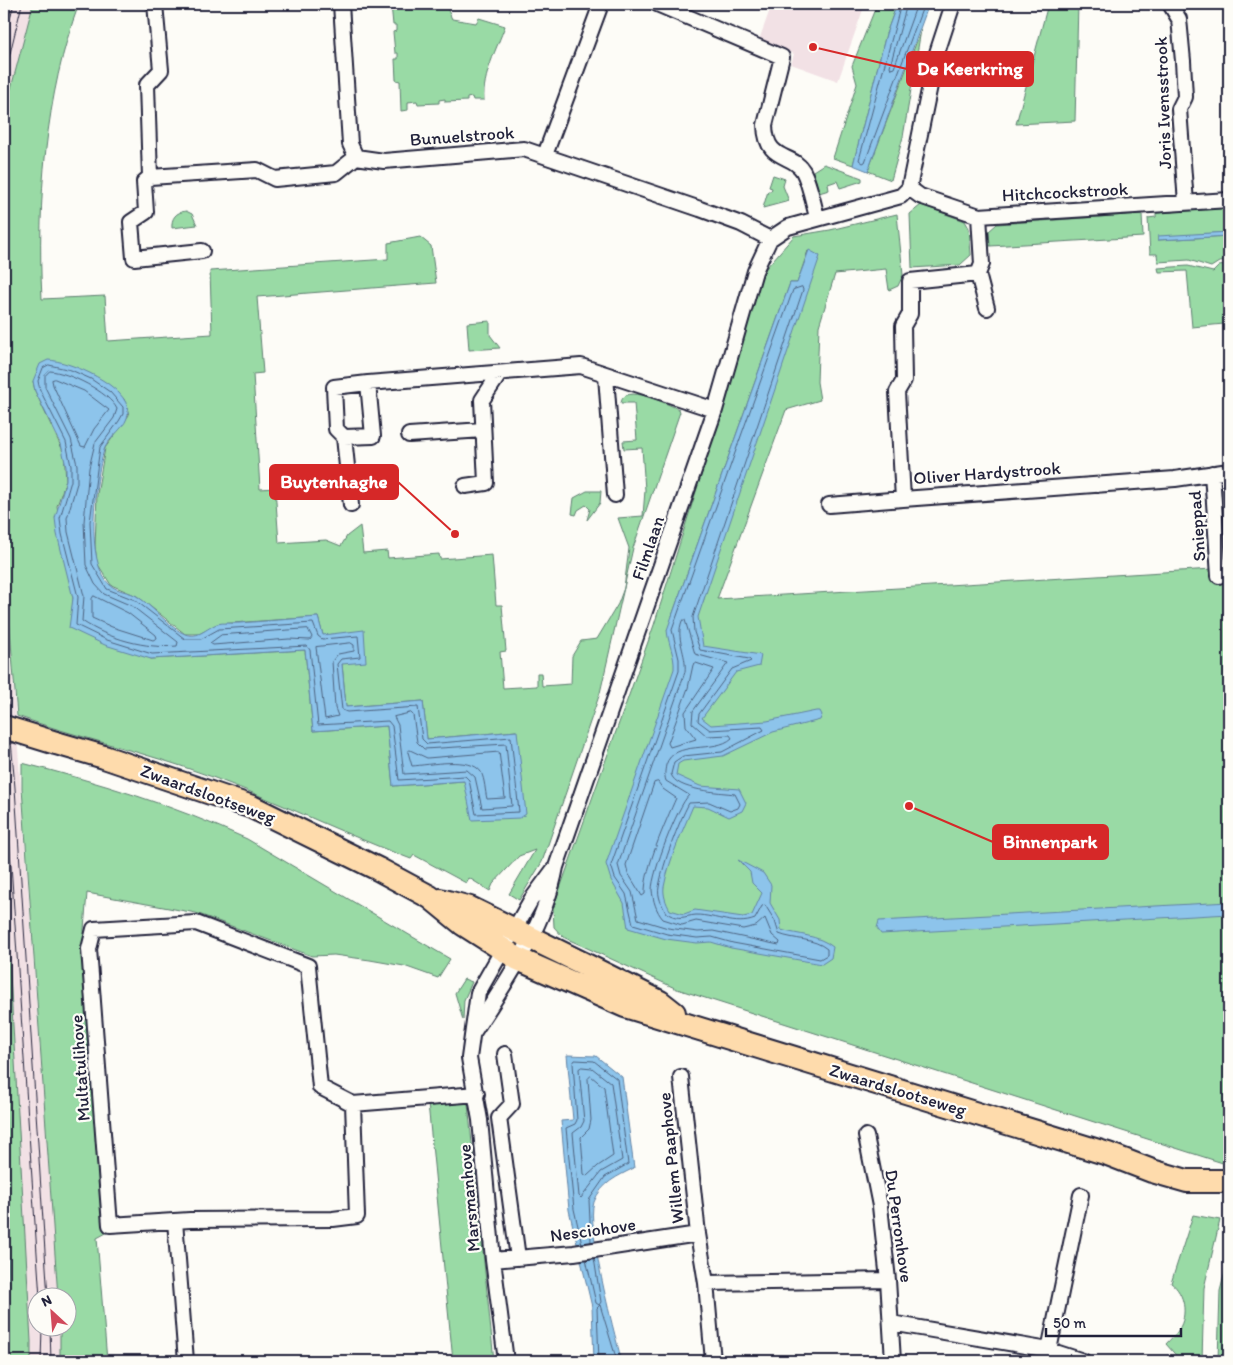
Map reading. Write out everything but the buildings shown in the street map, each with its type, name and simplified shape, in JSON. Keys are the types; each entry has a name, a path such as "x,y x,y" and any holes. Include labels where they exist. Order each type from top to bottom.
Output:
{"main road":[{"name":"Zwaardslootseweg","path":"4,727 104,757 252,807 378,869 430,897 463,924 516,945 625,1006 1108,1154 1152,1171 1187,1180 1229,1181"}],"street":[{"path":"150,177 147,85 161,70 155,4"},
{"path":"202,251 134,258 131,222 146,212 144,182 150,177 257,170 275,179 328,174 336,173 356,157 350,144 341,4"},
{"path":"545,155 601,4"},
{"path":"657,4 782,57 765,125 766,135 776,154 804,172 817,217"},
{"path":"770,239 788,227 817,217 901,196 908,188 936,56 954,4"},
{"name":"Joris Ivensstrook","path":"1170,4 1178,19 1183,62 1185,97 1179,109 1186,203"},
{"name":"Bunuelstrook","path":"356,157 384,161 524,149 700,209 741,224 770,239"},
{"name":"Hitchcockstrook","path":"908,188 920,196 979,216 1229,200"},
{"path":"979,216 982,264 978,274 987,308"},
{"name":"Filmlaan","path":"516,945 531,900 556,867 715,410 755,271 770,239"},
{"name":"Oliver Hardystrook","path":"978,274 910,281 910,314 903,326 904,380 897,392 903,499 1174,479 1229,471"},
{"path":"351,505 344,437 336,429 334,387 581,366 606,376 715,410"},
{"path":"464,486 486,483 482,400 500,373"},
{"path":"606,376 615,495"},
{"path":"344,437 373,436 368,383"},
{"path":"409,435 484,430"},
{"name":"Snieppad","path":"1212,472 1219,576"},
{"path":"829,505 903,499"},
{"name":"Multatulihove","path":"196,923 308,966 320,1087 352,1104 357,1216 175,1221 110,1225 89,949 94,929 196,923"},
{"name":"Marsmanhove","path":"506,1361 477,1094 469,1058 478,993 516,945"},
{"path":"505,1054 512,1104 499,1118 518,1258"},
{"name":"Willem Paaphove","path":"681,1077 698,1234 706,1283 713,1361"},
{"path":"352,1104 477,1094"},
{"name":"Du Perronhove","path":"866,1136 880,1206 888,1280 893,1361"},
{"path":"1049,1350 1081,1195"},
{"path":"175,1221 186,1361"},
{"name":"Nesciohove","path":"494,1260 574,1253 698,1234"},
{"path":"706,1283 888,1280"},
{"path":"891,1322 1049,1350 1083,1361"}],"shaded area":[{"path":"4,4 33,4 4,115"},
{"path":"772,4 865,4 838,81 791,64 794,54 759,40"},
{"path":"4,557 57,1288 28,1288 28,1306 4,868"},
{"path":"30,1338 60,1338 60,1361 31,1361"}],"green space":[{"path":"33,4 79,4 67,39 58,75 46,149 41,225 42,299 105,296 108,341 212,334 210,271 388,259 388,243 420,237 431,246 436,283 257,297 263,373 253,374 260,489 275,488 279,543 326,540 341,546 347,536 360,526 363,553 387,551 388,558 439,554 440,559 492,555 496,605 502,605 506,651 500,652 503,688 537,686 537,673 541,673 542,686 571,684 572,656 581,641 597,639 618,604 624,589 600,693 542,862 519,900 509,894 535,850 519,856 493,884 490,891 469,878 466,883 414,855 411,859 210,776 161,759 17,716 4,557 4,115","holes":["93,375 124,399 129,415 105,448 97,494 95,546 97,563 111,585 137,596 185,634 199,634 218,624 318,617 323,635 342,664 346,707 423,701 427,739 516,731 464,781 393,786 387,726 313,731 305,650 151,659 72,612 73,598 57,506 66,480 64,453 35,391 33,381"]},
{"path":"391,4 445,4 452,19 476,23 479,18 505,26 485,81 484,100 473,100 472,97 467,98 467,101 445,102 445,99 439,100 439,103 418,104 417,101 408,102 408,110 401,111 400,81 396,80 395,59 398,59 398,53 395,53 393,32 396,31 396,25 393,25"},
{"path":"877,4 897,4 886,34 853,165 833,158 857,84 852,66"},
{"path":"1048,4 1078,4 1075,121 1016,124"},
{"path":"921,30 903,137 891,180 868,171"},
{"path":"824,164 862,178 862,181 840,188 837,181 828,184 829,190 819,193 813,171"},
{"path":"773,175 785,179 783,186 789,201 763,208 768,191 771,191 772,188 769,187"},
{"path":"921,205 965,221 969,228 971,255 960,265 912,268 910,214"},
{"path":"1229,208 1229,232 1158,237 1158,240 1229,236 1229,261 1219,262 1211,267 1189,260 1158,262 1157,254 1150,254 1148,218 1156,217 1156,213"},
{"path":"186,211 192,214 197,225 172,228 172,221 175,216"},
{"path":"897,214 903,275 898,286 889,290 886,269 835,274 819,326 817,382 820,400 786,410 717,599 1229,568 1229,1165 677,989 563,937 554,927 553,908 654,625 738,358 747,316 756,289 766,268 794,236 830,230","holes":["808,251 703,602 672,616 790,283 797,283"]},
{"path":"1142,214 1143,237 990,246 989,231 997,224"},
{"path":"1188,266 1213,272 1219,266 1229,266 1228,386 1224,324 1192,327 1187,271 1159,272 1158,268"},
{"path":"490,321 490,335 500,348 469,350 467,323"},
{"path":"630,394 637,394 665,403 679,409 680,412 633,548 624,587 629,548 618,518 643,516 645,490 642,448 624,449 623,441 637,440 634,403 621,403 624,397"},
{"path":"587,491 601,491 600,503 587,520 590,509 586,505 578,510 576,515 572,514 574,498"},
{"path":"22,763 80,778 164,805 220,827 247,839 450,959 438,978 404,966 370,960 334,955 312,956 196,913 87,893 84,929 105,1223 110,1231 97,1238 107,1361 60,1361 60,1338 78,1338 78,1288 57,1288 22,788"},
{"path":"4,868 28,1288 28,1338 31,1338 31,1361 7,1361 9,1304 7,1142 4,1088"},
{"path":"464,979 472,982 464,1000 463,1020 455,993"},
{"path":"461,1100 468,1104 494,1361 453,1361 428,1103"},
{"path":"1193,1215 1220,1220 1204,1288 1202,1361 1181,1361 1166,1344 1179,1329 1184,1317 1182,1298 1176,1287 1171,1283"},
{"path":"1229,1257 1229,1361 1218,1361 1220,1291"}],"water":[{"path":"897,4 929,4 868,171 853,165 886,34"},
{"path":"1229,232 1229,236 1158,240 1158,236"},
{"path":"809,250 820,256 698,617 703,646 761,655 759,666 736,672 702,718 711,725 767,721 816,711 820,711 822,715 820,720 773,732 723,756 683,761 678,764 676,775 700,786 739,789 746,803 742,811 729,817 708,807 693,806 672,856 664,890 665,899 670,910 684,914 695,910 743,917 752,915 762,893 752,883 750,872 738,860 763,873 771,885 770,903 780,920 781,930 815,938 833,947 831,958 822,964 731,948 711,942 697,943 666,939 628,928 624,903 611,880 606,864 674,669 667,630 790,283 797,283"},
{"path":"48,360 70,365 97,377 109,384 126,402 128,412 125,422 104,450 95,500 94,540 97,558 102,574 110,585 138,597 179,631 190,635 198,634 219,623 318,617 323,635 364,630 366,662 342,664 346,707 423,701 427,739 517,731 526,814 520,818 472,820 464,781 393,786 387,726 313,731 305,650 151,659 105,645 69,628 73,598 57,534 55,518 66,480 66,467 61,444 35,391 33,381 40,364"},
{"path":"1229,902 1229,914 881,934 877,928 879,921"},
{"path":"567,1055 596,1056 622,1077 634,1168 611,1181 597,1195 593,1214 594,1232 612,1325 621,1358 645,1361 594,1361 592,1307 569,1210 561,1121 573,1120"},
{"path":"4,1088 8,1225 7,1361 4,1361"}],"tram line":[{"path":"4,38 14,4"},
{"path":"4,78 22,4"},
{"path":"4,656 15,788 47,1288"},
{"path":"4,760 39,1288"},
{"path":"41,1361 42,1338"},
{"path":"50,1338 51,1361"}],"place":[{"name":"De Keerkring","path":"813,47"},
{"name":"Buytenhaghe","path":"455,534"},
{"name":"Binnenpark","path":"909,806"}]}
